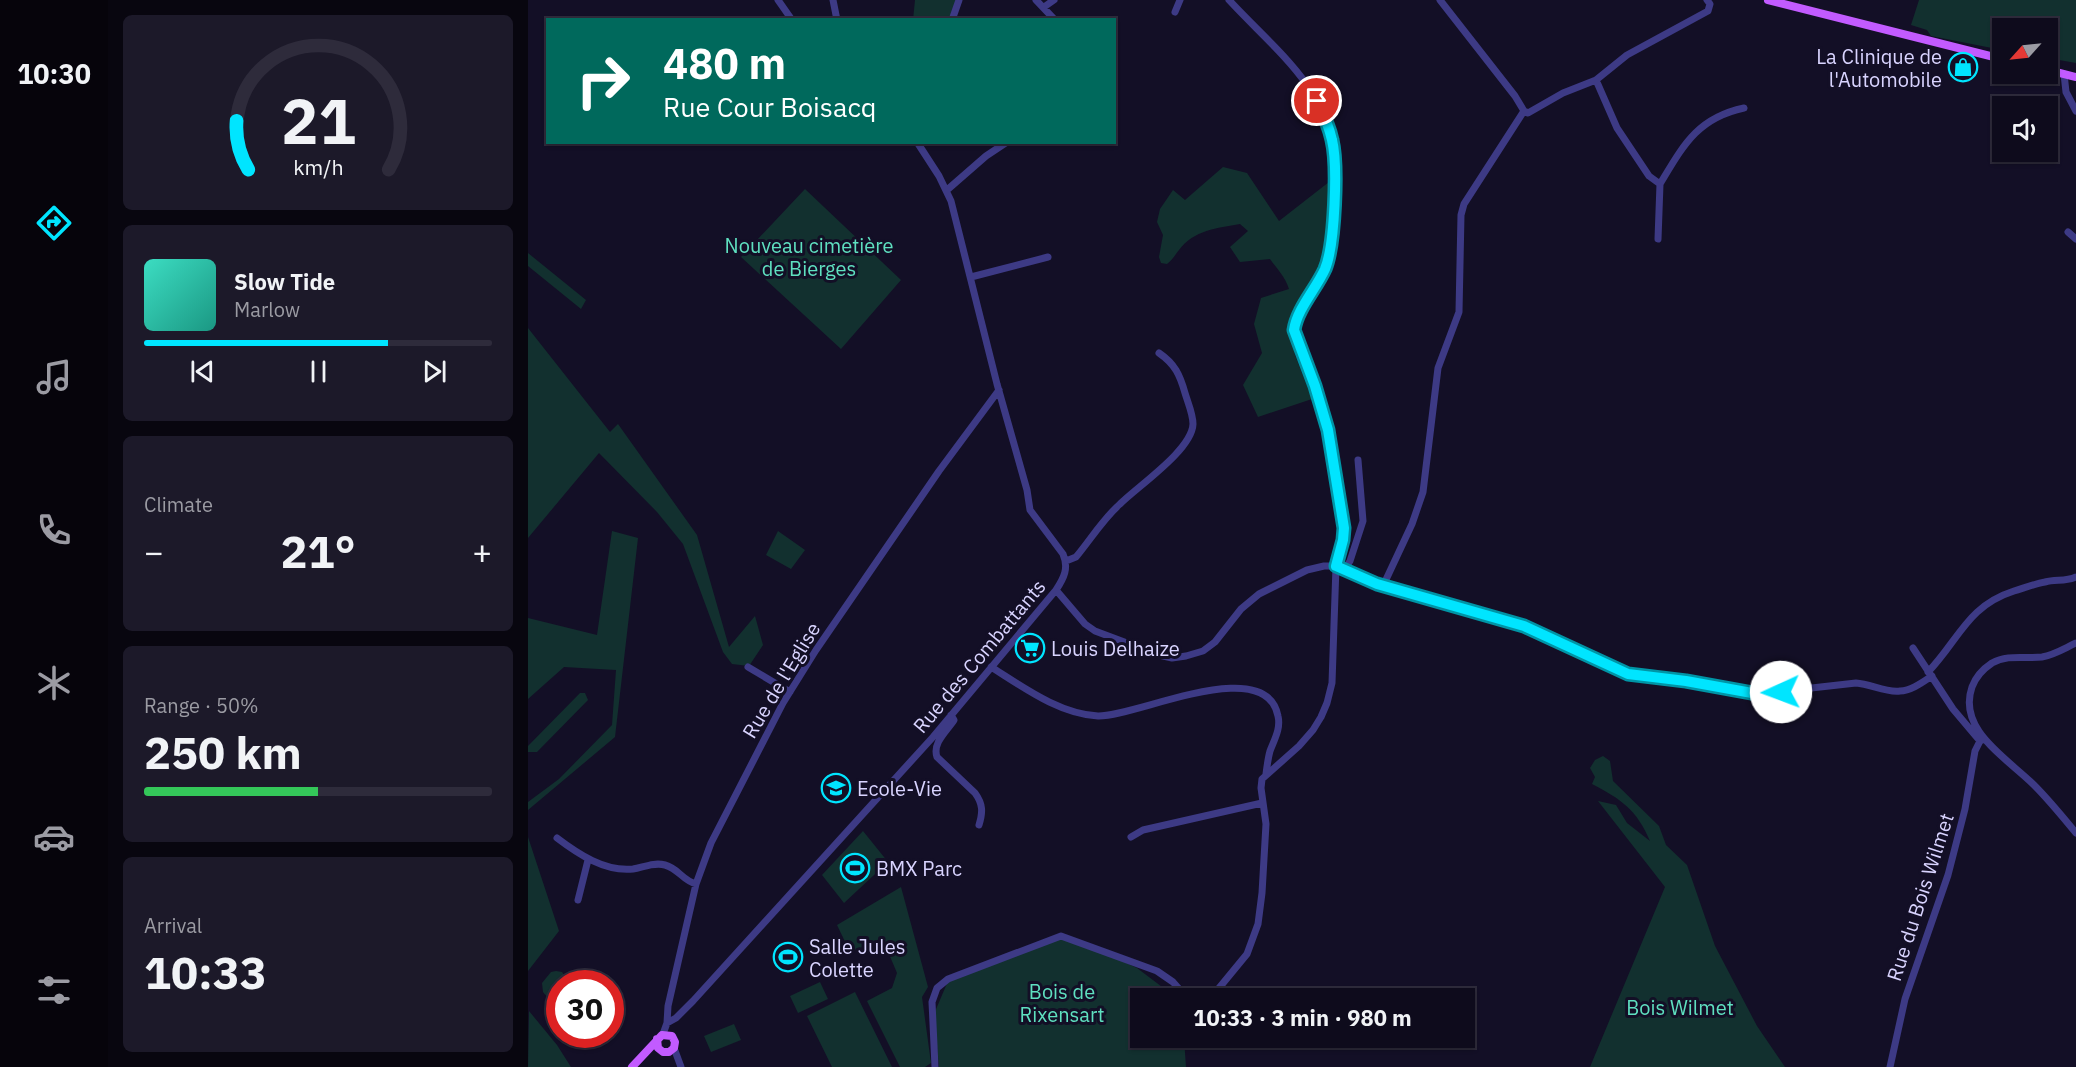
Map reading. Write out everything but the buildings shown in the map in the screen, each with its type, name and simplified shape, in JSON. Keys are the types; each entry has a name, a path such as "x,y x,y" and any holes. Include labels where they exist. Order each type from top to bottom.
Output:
{"main road":[{"path":"1768,0 1992,56"},
{"path":"2058,72 2076,77"},
{"path":"642,1056 662,1051 669,1052 674,1048 675,1042 664,1036"},
{"path":"662,1051 664,1036"},
{"path":"632,1067 664,1036"}],"street":[{"path":"778,0 791,18"},
{"path":"833,0 837,18"},
{"path":"953,18 959,0"},
{"path":"1036,0 1053,18"},
{"path":"1044,7 1054,0"},
{"path":"1175,12 1180,0"},
{"path":"1229,0 1288,59 1306,82 1317,101 1332,139 1335,157 1331,251 1319,281 1295,322 1294,330 1315,386 1332,445 1344,528 1336,566 1332,683 1327,703 1313,730 1299,746 1266,774"},
{"path":"1440,0 1515,96 1524,111"},
{"path":"1524,111 1528,112 1563,93 1596,80 1627,55 1708,11 1710,4 1707,0"},
{"path":"2064,74 2066,92 2076,111"},
{"path":"1596,80 1617,128 1649,176 1660,184"},
{"path":"1658,239 1660,184 1682,147 1700,127 1725,113 1744,108"},
{"path":"1383,586 1412,525 1423,492 1438,368 1460,306 1461,215 1464,204 1524,111"},
{"path":"919,144 947,190 1027,490 1030,510 1066,561 1076,557 1122,501 1181,450 1192,431 1193,422 1177,369 1159,352"},
{"path":"947,190 970,168 1004,144"},
{"path":"2068,232 2076,238"},
{"path":"970,277 1048,257"},
{"name":"Rue de l'Eglise","path":"667,1023 668,1006 696,884 711,843 790,692 939,471 999,390"},
{"path":"1345,569 1350,561 1363,521 1358,460"},
{"name":"Rue des Combattants","path":"667,1023 676,1018 851,830 951,715 1056,590 1063,579 1066,561"},
{"path":"1056,590 1085,624 1095,631 1159,655 1179,658 1197,653 1210,646 1220,638 1241,609 1259,594 1307,570 1336,566 1383,586 1524,626 1628,674 1686,681 1752,693 1856,683 1900,692 1907,690 1930,674 1971,617 1983,606 2011,592 2045,582 2063,581 2076,577"},
{"path":"1982,740 1971,719 1968,702 1974,682 1983,669 1999,660 2041,657 2076,644"},
{"path":"1913,648 1956,713 1982,740 2049,800 2076,833"},
{"path":"748,667 790,692"},
{"path":"991,667 1053,703 1086,715 1118,714 1170,699 1236,687 1254,689 1269,700 1278,716 1278,727 1261,788 1266,824 1262,893 1255,933 1242,961 1219,988"},
{"path":"951,715 954,720 938,743 937,757 980,799 982,813 979,825"},
{"name":"Rue du Bois Wilmet","path":"1890,1067 1905,999 1948,875 1965,809 1975,751 1982,740"},
{"path":"1131,837 1143,830 1262,803"},
{"path":"557,838 588,860 626,869 657,864 666,865 676,870 686,881 696,884"},
{"path":"578,900 588,860"},
{"path":"935,1067 932,1002 934,992 939,985 948,979 1061,936 1156,971 1178,988"},
{"path":"664,1036 676,1018"},
{"path":"664,1036 667,1023"},
{"path":"674,1048 681,1065"},
{"path":"662,1051 681,1065"}],"green space":[{"path":"915,0 957,0 950,18 913,18"},
{"path":"1919,0 2076,0 2076,63 2058,60 2058,18 1992,18 1992,48 1931,36 1927,30 1911,25"},
{"path":"1223,167 1247,173 1279,221 1329,182 1333,219 1331,247 1291,332 1295,355 1312,399 1258,417 1243,385 1262,353 1254,324 1261,298 1289,289 1283,276 1270,259 1240,262 1230,247 1248,231 1240,224 1199,234 1185,243 1167,264 1161,263 1159,257 1163,235 1157,222 1160,209 1173,190 1185,200"},
{"name":"Nouveau cimetière de Bierges","path":"805,189 901,280 841,349 741,257"},
{"path":"528,253 586,300 581,309 528,266"},
{"path":"528,328 610,432 618,424 697,535 729,647 755,616 763,645 749,666 732,664 723,652 683,544 657,512 599,453 528,538"},
{"path":"612,531 638,538 615,737 528,810 528,802 559,779 612,725 616,670 564,667 528,699 528,618 597,635"},
{"path":"778,531 805,550 791,569 766,555"},
{"path":"580,693 585,693 588,700 537,752 528,752 528,746"},
{"name":"Bois Wilmet","path":"1603,756 1610,761 1613,781 1659,826 1666,845 1687,865 1715,946 1757,1026 1785,1067 1590,1067 1665,887 1598,801 1616,805 1627,823 1650,841 1640,821 1627,806 1592,784 1595,777 1590,768 1595,760"},
{"name":"BMX Parc","path":"863,831 888,862 844,903 822,875"},
{"path":"528,837 559,931 528,971"},
{"path":"901,887 928,987 922,997 931,1063 925,1067 900,1067 867,1001 892,988 897,973 889,954 874,943 850,952 837,925"},
{"name":"Bois de Rixensart","path":"1067,935 1137,968 1163,988 1130,988 1130,1048 1185,1048 1186,1067 939,1067 934,1014 948,981"},
{"path":"546,978 546,996 543,992 542,983"},
{"path":"820,982 828,999 798,1013 790,996"},
{"path":"855,992 892,1067 832,1067 807,1016"},
{"path":"529,1011 546,1032 546,1048 559,1048 571,1067 528,1067"},
{"path":"734,1024 741,1040 711,1052 704,1036"}],"place":[{"name":"La Clinique de l'Automobile","path":"1963,67"},
{"name":"Louis Delhaize","path":"1030,648"},
{"name":"Ecole-Vie","path":"836,788"},
{"name":"BMX Parc","path":"855,868"},
{"name":"Salle Jules Colette","path":"788,957"}],"route":[{"path":"1317,101 1327,123 1335,157 1331,251 1319,281 1295,322 1294,330 1315,386 1332,445 1344,528 1341,551 1336,566 1377,584 1524,626 1628,674 1686,681 1752,693 1781,692"}]}
